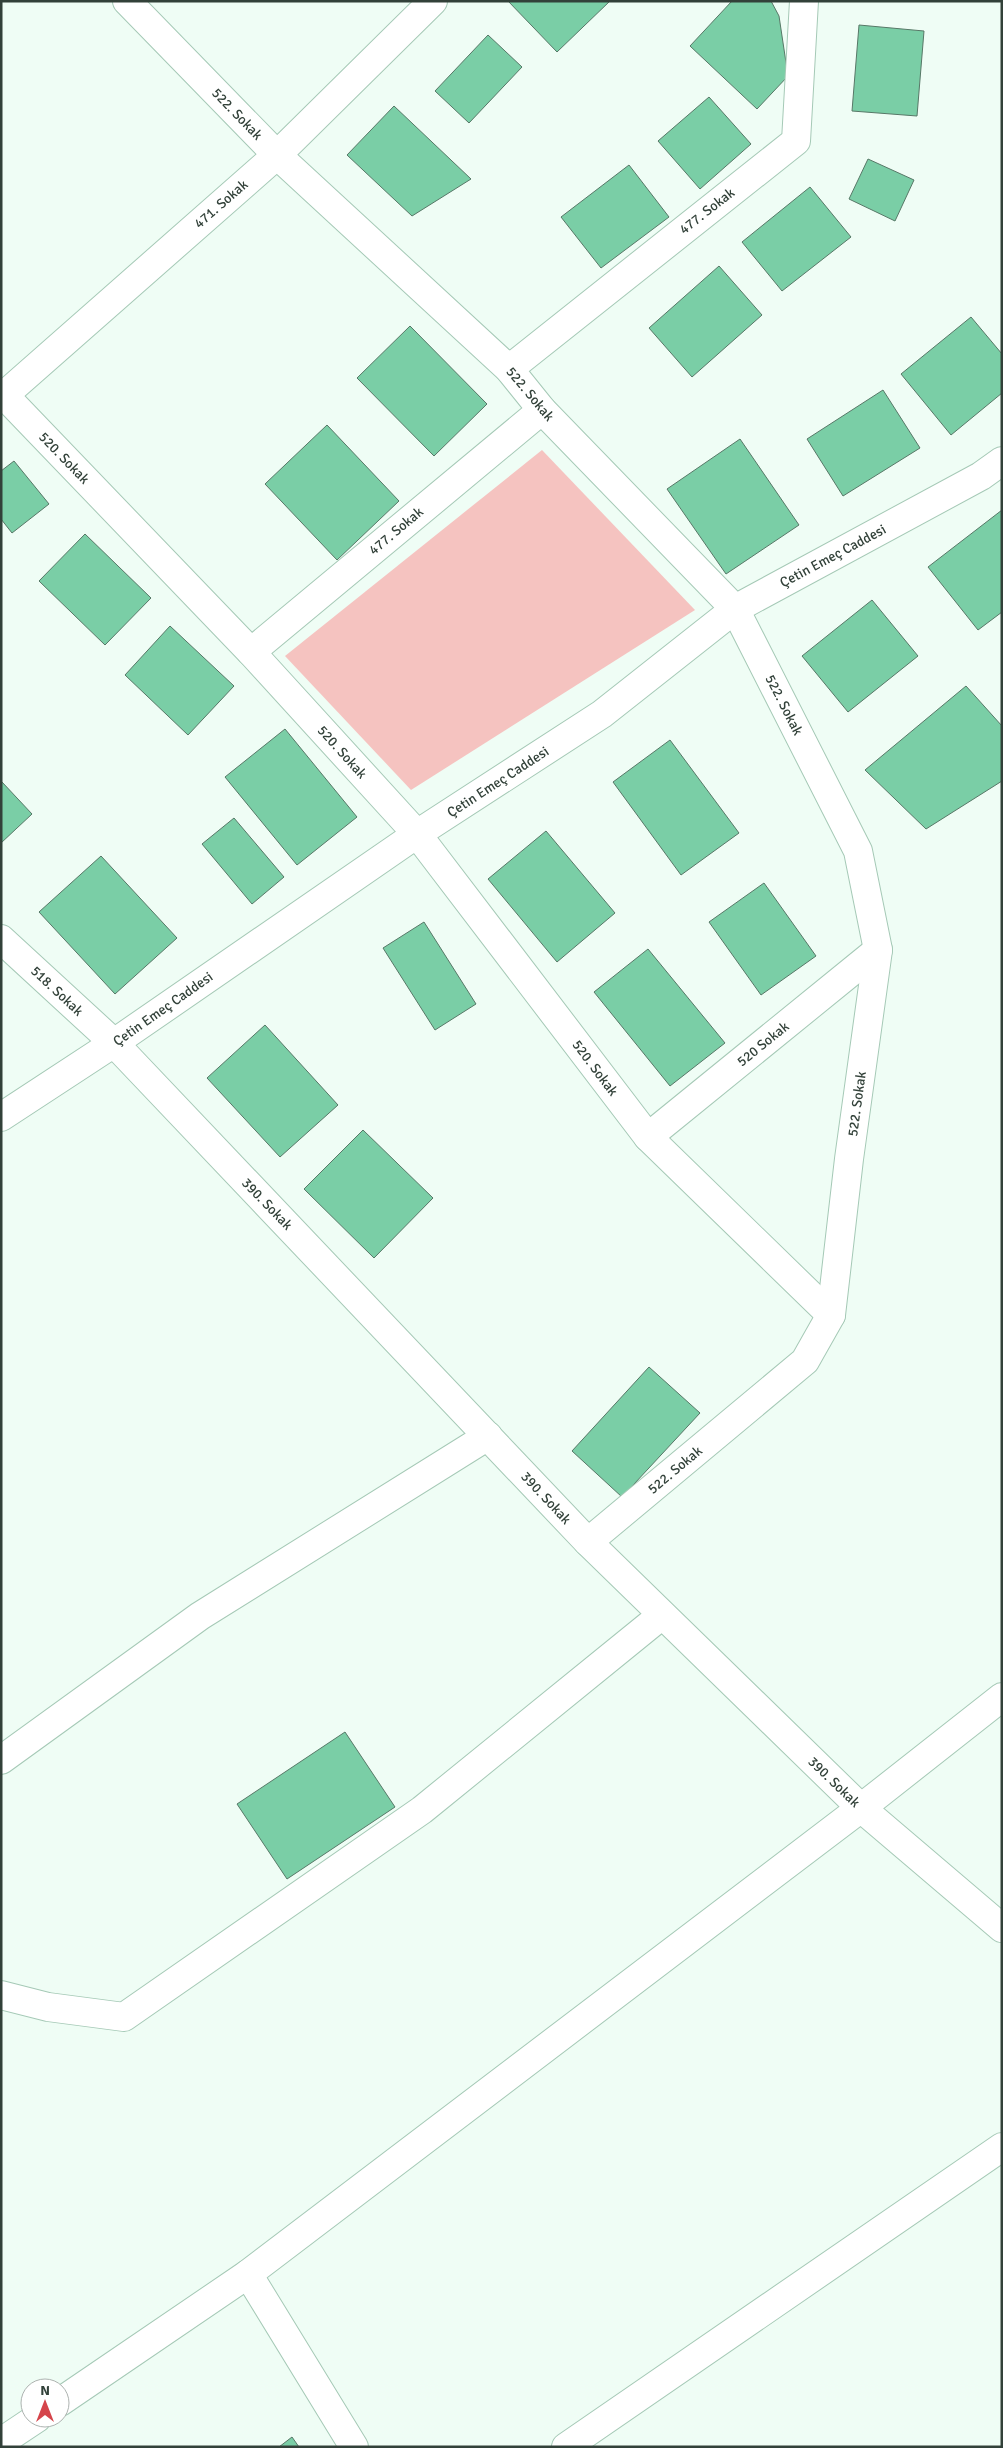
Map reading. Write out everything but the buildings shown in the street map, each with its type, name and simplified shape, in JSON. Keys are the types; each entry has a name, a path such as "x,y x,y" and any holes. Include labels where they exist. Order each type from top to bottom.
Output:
{"street":[{"name":"522. Sokak","path":"127,1 277,155 509,369 542,410 735,609 858,852 878,950 849,1159 831,1315 805,1361 588,1542"},
{"name":"471. Sokak","path":"3,397 277,155 434,1"},
{"name":"477. Sokak","path":"509,369 796,141 804,1"},
{"name":"520. Sokak","path":"3,397 251,652 416,834 648,1137 831,1315"},
{"name":"477. Sokak","path":"251,652 542,410"},
{"name":"Çetin Emeç Caddesi","path":"1,1117 114,1043 416,834 602,714 735,609 981,476 1002,461"},
{"name":"518. Sokak","path":"1,939 114,1043"},
{"name":"520 Sokak","path":"648,1137 878,950"},
{"name":"390. Sokak","path":"114,1043 588,1542 861,1808 1002,1928"},
{"path":"1,1760 200,1616 488,1436"},
{"path":"1,1995 48,2007 124,2017 422,1810 662,1615"},
{"path":"70,2395 248,2274 861,1808 1002,1697"},
{"path":"566,2447 1002,2147"},
{"path":"248,2274 354,2447"},
{"path":"1,2442 22,2428"}],"shaded area":[{"path":"542,450 695,610 411,790 285,656"}]}
